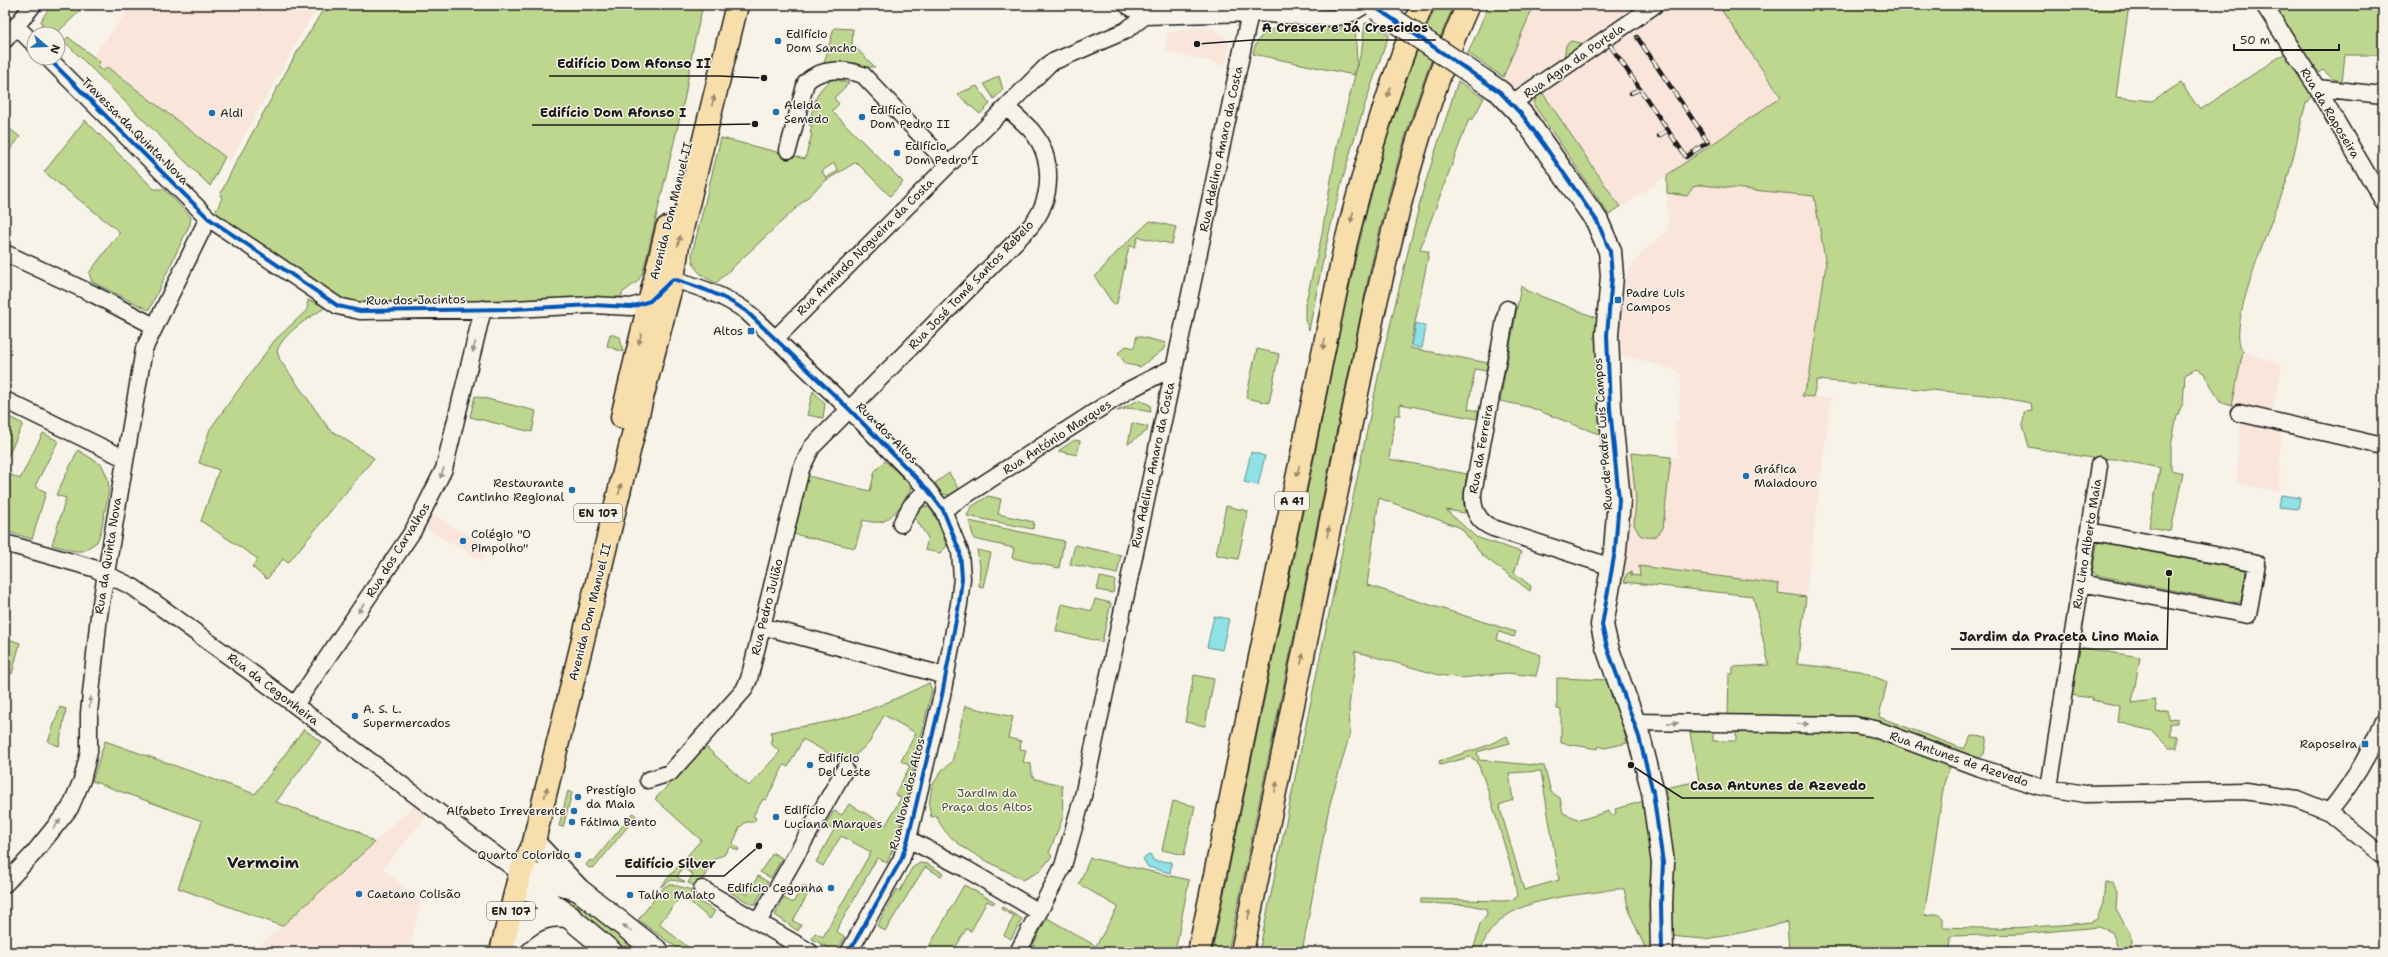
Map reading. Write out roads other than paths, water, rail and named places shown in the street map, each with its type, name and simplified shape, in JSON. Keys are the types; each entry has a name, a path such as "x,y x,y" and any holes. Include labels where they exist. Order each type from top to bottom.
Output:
{"main road":[{"name":"Avenida Dom Manuel II","path":"520,873 519,838 721,5"},
{"name":"Avenida Dom Manuel II","path":"501,951 520,873 534,843 642,398 673,279 678,245 737,5"},
{"name":"A 41","path":"1199,952 1346,242 1378,123 1422,5"},
{"path":"1242,952 1374,311 1392,232 1419,133 1446,56 1468,5"}],"street":[{"path":"5,40 33,5"},
{"path":"1128,5 1145,16 1250,13 1334,18 1371,6"},
{"name":"Rua Agra da Portela","path":"1512,103 1655,5"},
{"name":"Rua da Raposeira","path":"2264,5 2317,88 2383,201"},
{"name":"Rua de Padre Luís Campos","path":"1371,6 1484,81 1512,103 1544,145 1597,221 1610,251 1612,276 1607,335 1610,408 1619,497 1612,567 1602,625 1607,647 1634,722 1653,792 1663,863 1661,904 1662,952"},
{"name":"Rua Adelino Amaro da Costa","path":"1018,952 1063,866 1083,796 1250,13"},
{"name":"Rua Armindo Nogueira da Costa","path":"776,338 1050,63 1126,31 1145,16"},
{"path":"16,26 26,36"},
{"name":"Travessa da Quinta Nova","path":"56,66 208,218"},
{"path":"788,150 806,82 824,72 845,71 863,75 948,164"},
{"path":"2317,88 2383,95"},
{"name":"Rua José Tomé Santos Rebelo","path":"849,409 1030,227 1041,211 1047,191 1048,168 1045,158 1031,131 1006,107"},
{"name":"Rua dos Jacintos","path":"208,218 338,306 360,311 593,305 631,307 650,301"},
{"name":"Rua da Quinta Nova","path":"5,884 33,854 70,808 82,780 89,752 89,713 105,573 144,350 154,326 208,218"},
{"path":"5,253 93,294 154,326"},
{"name":"Avenida Dom Manuel II","path":"650,301 673,279"},
{"name":"Rua dos Altos","path":"673,279 730,299 776,338 849,409 927,489 943,510 960,552 962,578 946,676"},
{"name":"Rua dos Carvalhos","path":"295,705 413,532 436,489 444,469 483,309"},
{"name":"Rua da Ferreira","path":"1507,310 1473,494 1475,511 1484,523 1493,528 1612,567"},
{"name":"Rua António Marques","path":"943,510 1126,391 1174,367"},
{"path":"5,400 124,458"},
{"name":"Rua Pedro Julião","path":"648,780 670,774 741,694 749,680 805,458 812,447 849,409"},
{"path":"2239,413 2383,446"},
{"name":"Rua Lino Alberto Maia","path":"2048,788 2099,465"},
{"path":"901,524 911,506 927,489"},
{"path":"2081,583 2248,615 2257,563 2089,530"},
{"name":"Rua da Cegonheira","path":"5,543 105,573 141,593 295,705 520,873"},
{"path":"762,626 946,676"},
{"name":"Rua Nova dos Altos","path":"849,952 901,860 908,839 946,676"},
{"path":"2329,812 2343,795 2374,746 2383,721"},
{"name":"Rua Antunes de Azevedo","path":"1634,722 1855,726 1876,730 1911,741 1977,767 2048,788 2085,794 2245,791 2297,799 2329,812 2383,856"},
{"path":"758,922 845,769"},
{"path":"908,839 966,869 1039,912"},
{"path":"534,843 578,890 658,952"},
{"path":"578,890 535,875 520,873 524,887 570,917 611,952"},
{"path":"702,889 810,952"},
{"path":"501,951 519,932 538,918 553,914 570,917"}],"water":[{"path":"1416,323 1426,327 1422,348 1412,346"},
{"path":"1251,452 1265,456 1258,485 1244,482"},
{"path":"2281,495 2300,498 2298,509 2279,507"},
{"path":"1214,616 1229,619 1222,650 1207,647"},
{"path":"1150,854 1154,861 1172,862 1170,873 1148,867 1143,859"}],"railway":[{"path":"1610,45 1686,157 1708,142 1637,37"},
{"path":"1631,93 1640,89"},
{"path":"1659,136 1668,130"}],"place":[{"name":"Edifício Dom Sancho","path":"778,41"},
{"name":"A Crescer e Já Crescidos","path":"1197,44"},
{"name":"Edifício Dom Afonso II","path":"764,78"},
{"name":"Aleida Semedo","path":"776,112"},
{"name":"Aldi","path":"212,113"},
{"name":"Edifício Dom Pedro II","path":"862,117"},
{"name":"Edifício Dom Afonso I","path":"755,124"},
{"name":"Edifício Dom Pedro I","path":"897,153"},
{"name":"Padre Luis Campos","path":"1618,300"},
{"name":"Altos","path":"751,331"},
{"name":"Gráfica Maiadouro","path":"1746,476"},
{"name":"Restaurante Cantinho Regional","path":"572,490"},
{"name":"Colégio \"O Pimpolho\"","path":"463,541"},
{"name":"Jardim da Praceta Lino Maia","path":"2169,573"},
{"name":"A. S. L. Supermercados","path":"355,716"},
{"name":"Raposeira","path":"2365,744"},
{"name":"Edifício Del Leste","path":"810,765"},
{"name":"Casa Antunes de Azevedo","path":"1631,765"},
{"name":"Prestígio da Maia","path":"578,797"},
{"name":"Alfabeto Irreverente","path":"574,811"},
{"name":"Edifício Luciana Marques","path":"776,817"},
{"name":"Fátima Bento","path":"572,822"},
{"name":"Edifício Silver","path":"759,846"},
{"name":"Quarto Colorido","path":"578,855"},
{"name":"Edifício Cegonha","path":"831,888"},
{"name":"Caetano Colisão","path":"359,894"},
{"name":"Talho Maiato","path":"630,895"}],"district":[{"name":"Vermoim","path":"263,862"}],"park label":[{"name":"Jardim da Praça dos Altos","path":"987,800"}]}
